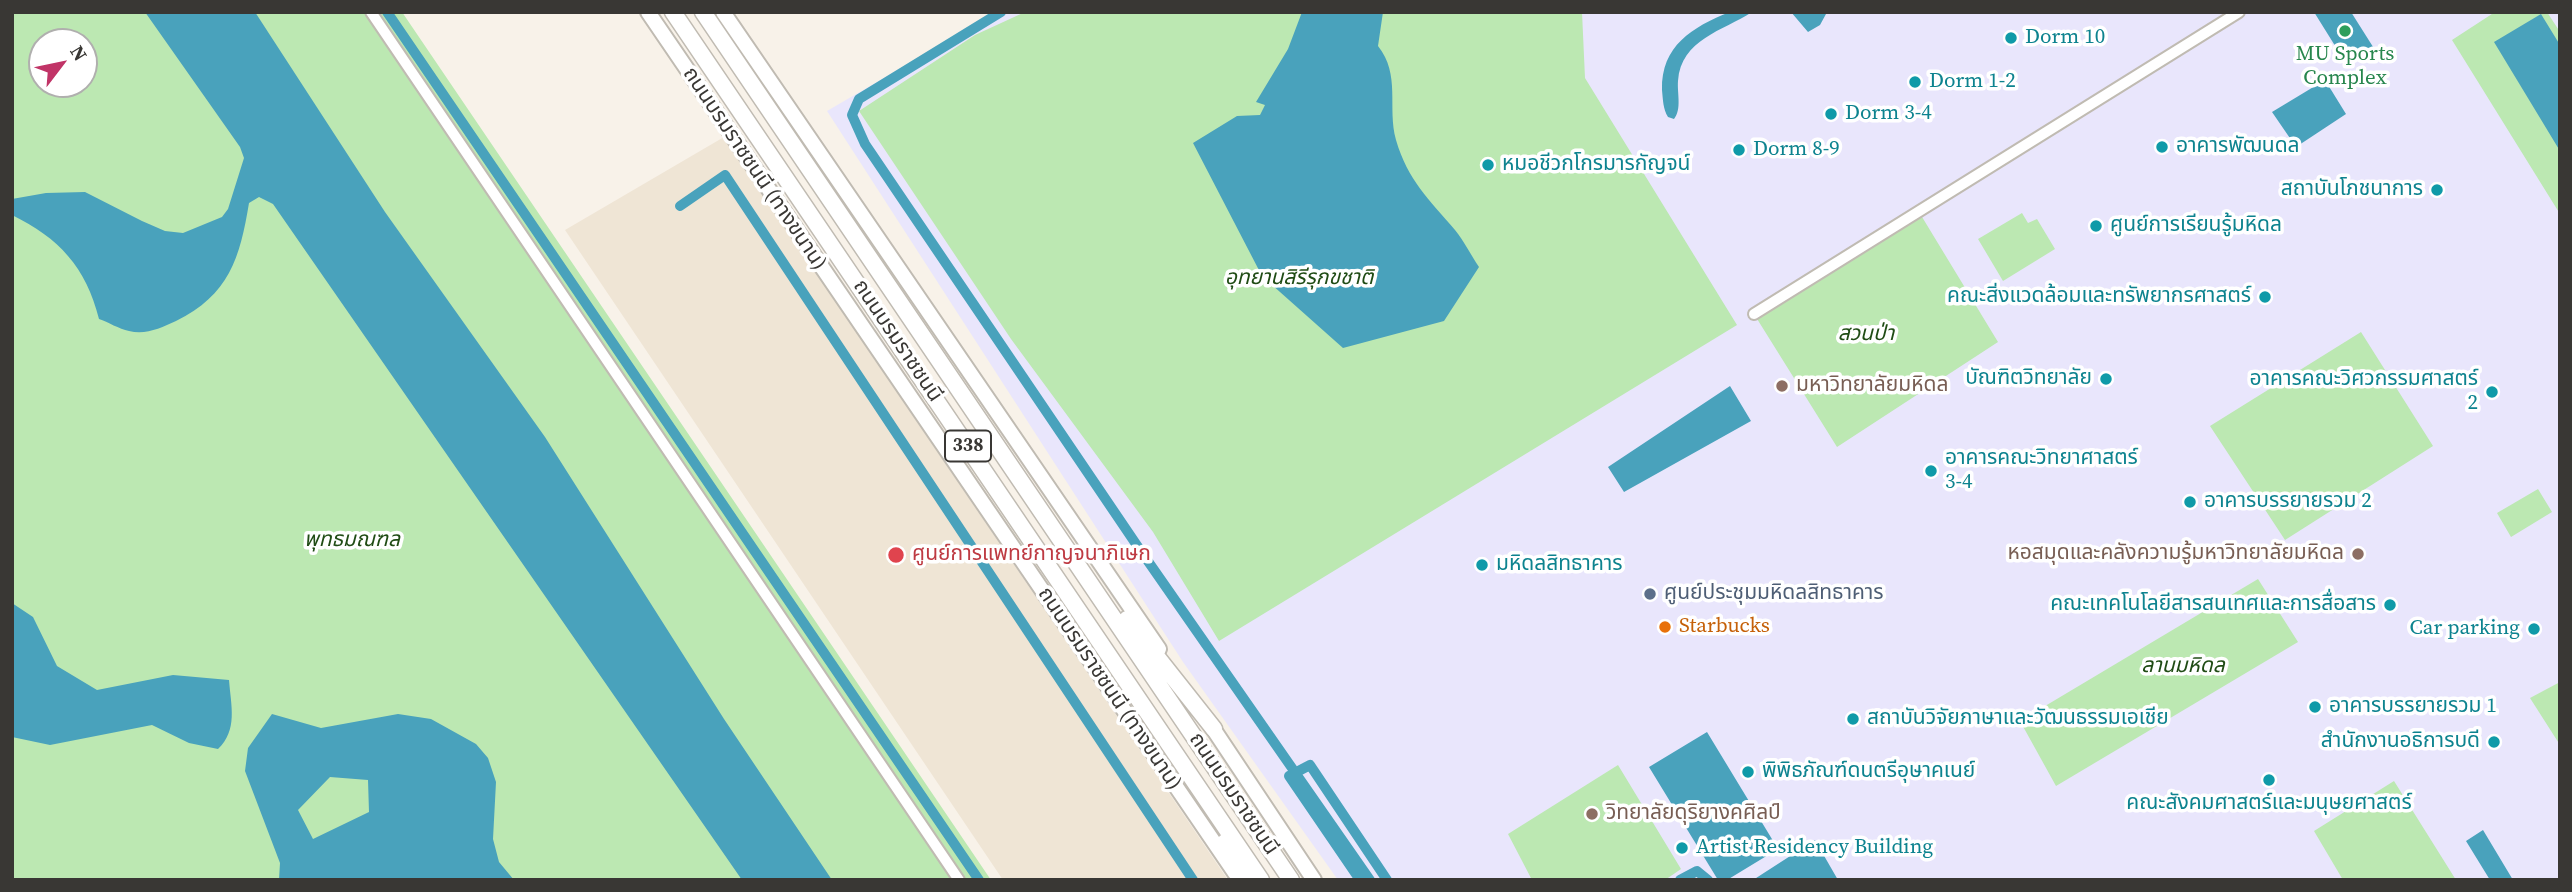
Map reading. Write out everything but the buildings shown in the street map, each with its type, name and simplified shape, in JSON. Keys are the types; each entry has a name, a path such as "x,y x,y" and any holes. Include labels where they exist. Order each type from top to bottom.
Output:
{"highway":[{"name":"ถนนบรมราชชนนี","path":"673,12 1261,880"},
{"name":"ถนนบรมราชชนนี","path":"703,12 1291,880"},
{"path":"1051,524 1214,729"},
{"path":"1164,735 1242,880"}],"main road":[{"name":"ถนนบรมราชชนนี (ทางขนาน)","path":"648,12 1242,880"},
{"name":"338","path":"723,12 1214,729 1314,880"}],"street":[{"path":"371,12 959,880"},
{"path":"1754,314 2239,12"}],"shaded area":[{"name":"มหาวิทยาลัยมหิดล","path":"997,12 2560,12 2560,880 1338,880 1183,662 827,111"},
{"name":"ศูนย์การแพทย์กาญจนาภิเษก","path":"724,137 1228,880 1003,880 565,230"}],"green space":[{"name":"พุทธมณฑล","path":"12,12 402,12 991,880 12,880"},
{"name":"อุทยานสิรีรุกขชาติ","path":"1025,12 1582,12 1585,78 1737,325 1219,641 1153,532 1011,339 859,111 975,35"},
{"path":"2495,12 2547,12 2560,32 2560,214 2452,40"},
{"name":"สวนป่า","path":"1919,212 1998,342 1837,447 1754,314"},
{"path":"2022,213 2028,223 2037,219 2055,249 2003,281 1978,239"},
{"path":"2361,332 2433,446 2285,540 2210,426"},
{"path":"2538,489 2552,512 2511,537 2497,513"},
{"name":"ลานมหิดล","path":"2258,579 2298,642 2056,786 2020,721"},
{"path":"2560,682 2560,745 2530,698"},
{"name":"วิทยาลัยดุริยางคศิลป์","path":"1618,765 1681,869 1665,880 1532,880 1508,834"},
{"path":"2394,781 2456,880 2343,880 2314,831"}],"water":[{"path":"145,12 255,12 385,212 545,437 724,719 832,880 742,880 273,204 259,197 249,203 236,258 220,287 209,299 176,321 141,332 125,330 99,319 87,284 68,256 44,234 12,215 12,199 46,193 85,192 165,231 183,233 222,217 228,209 244,158 240,147"},
{"path":"1302,12 1383,12 1378,46 1389,68 1394,128 1401,154 1420,189 1458,234 1479,267 1444,321 1343,348 1262,276 1193,143 1237,116 1260,115 1265,105 1256,102 1288,49"},
{"path":"1730,12 1752,12 1705,38 1687,55 1678,81 1678,111 1674,119 1668,117 1663,101 1663,75 1673,50 1681,40 1703,24"},
{"path":"1791,12 1826,14 1820,25 1808,32"},
{"name":"MU Sports Complex","path":"2314,12 2351,12 2375,50 2347,65"},
{"path":"2541,14 2560,45 2560,151 2494,42"},
{"path":"2325,80 2346,114 2296,147 2272,112"},
{"path":"1730,386 1751,421 1624,492 1608,467"},
{"path":"12,603 33,617 57,666 97,690 173,675 229,680 232,717 224,742 218,749 189,743 152,725 50,745 12,737"},
{"path":"272,714 321,728 398,714 431,719 476,744 488,758 496,782 493,839 499,862 514,880 279,880 280,863 245,771 248,748","holes":["330,777 368,780 369,812 313,839 298,810"]},
{"path":"1707,732 1778,849 1727,880 1718,880 1649,767"},
{"path":"2483,830 2513,880 2490,880 2466,841"},
{"path":"1815,840 1838,880 1753,880"}],"waterway":[{"path":"387,12 979,880"},
{"path":"1001,12 859,99 852,115 865,144 1136,544 1370,880"},
{"path":"680,206 725,175 1193,880"},
{"path":"1360,880 1289,776 1310,765 1387,880"},
{"path":"1680,880 1697,871 1708,880"}],"place":[{"name":"MU Sports Complex","path":"2345,31"},
{"name":"Dorm 10","path":"2011,38"},
{"name":"Dorm 1-2","path":"1915,82"},
{"name":"Dorm 3-4","path":"1831,114"},
{"name":"อาคารพัฒนดล","path":"2162,147"},
{"name":"Dorm 8-9","path":"1739,150"},
{"name":"หมอชีวกโกรมารกัญจน์","path":"1488,165"},
{"name":"สถาบันโภชนาการ","path":"2437,190"},
{"name":"ศูนย์การเรียนรู้มหิดล","path":"2096,226"},
{"name":"คณะสิ่งแวดล้อมและทรัพยากรศาสตร์","path":"2265,297"},
{"name":"บัณฑิตวิทยาลัย","path":"2106,379"},
{"name":"มหาวิทยาลัยมหิดล","path":"1782,386"},
{"name":"อาคารคณะวิศวกรรมศาสตร์ 2","path":"2492,392"},
{"name":"อาคารคณะวิทยาศาสตร์ 3-4","path":"1931,471"},
{"name":"อาคารบรรยายรวม 2","path":"2190,502"},
{"name":"หอสมุดและคลังความรู้มหาวิทยาลัยมหิดล","path":"2358,554"},
{"name":"ศูนย์การแพทย์กาญจนาภิเษก","path":"896,555"},
{"name":"มหิดลสิทธาคาร","path":"1482,565"},
{"name":"ศูนย์ประชุมมหิดลสิทธาคาร","path":"1650,594"},
{"name":"คณะเทคโนโลยีสารสนเทศและการสื่อสาร","path":"2390,605"},
{"name":"Starbucks","path":"1665,627"},
{"name":"Car parking","path":"2534,629"},
{"name":"อาคารบรรยายรวม 1","path":"2315,707"},
{"name":"สถาบันวิจัยภาษาและวัฒนธรรมเอเชีย","path":"1853,719"},
{"name":"สำนักงานอธิการบดี","path":"2494,742"},
{"name":"พิพิธภัณฑ์ดนตรีอุษาคเนย์","path":"1748,772"},
{"name":"คณะสังคมศาสตร์และมนุษยศาสตร์","path":"2269,780"},
{"name":"วิทยาลัยดุริยางคศิลป์","path":"1592,814"},
{"name":"Artist Residency Building","path":"1682,848"}]}
